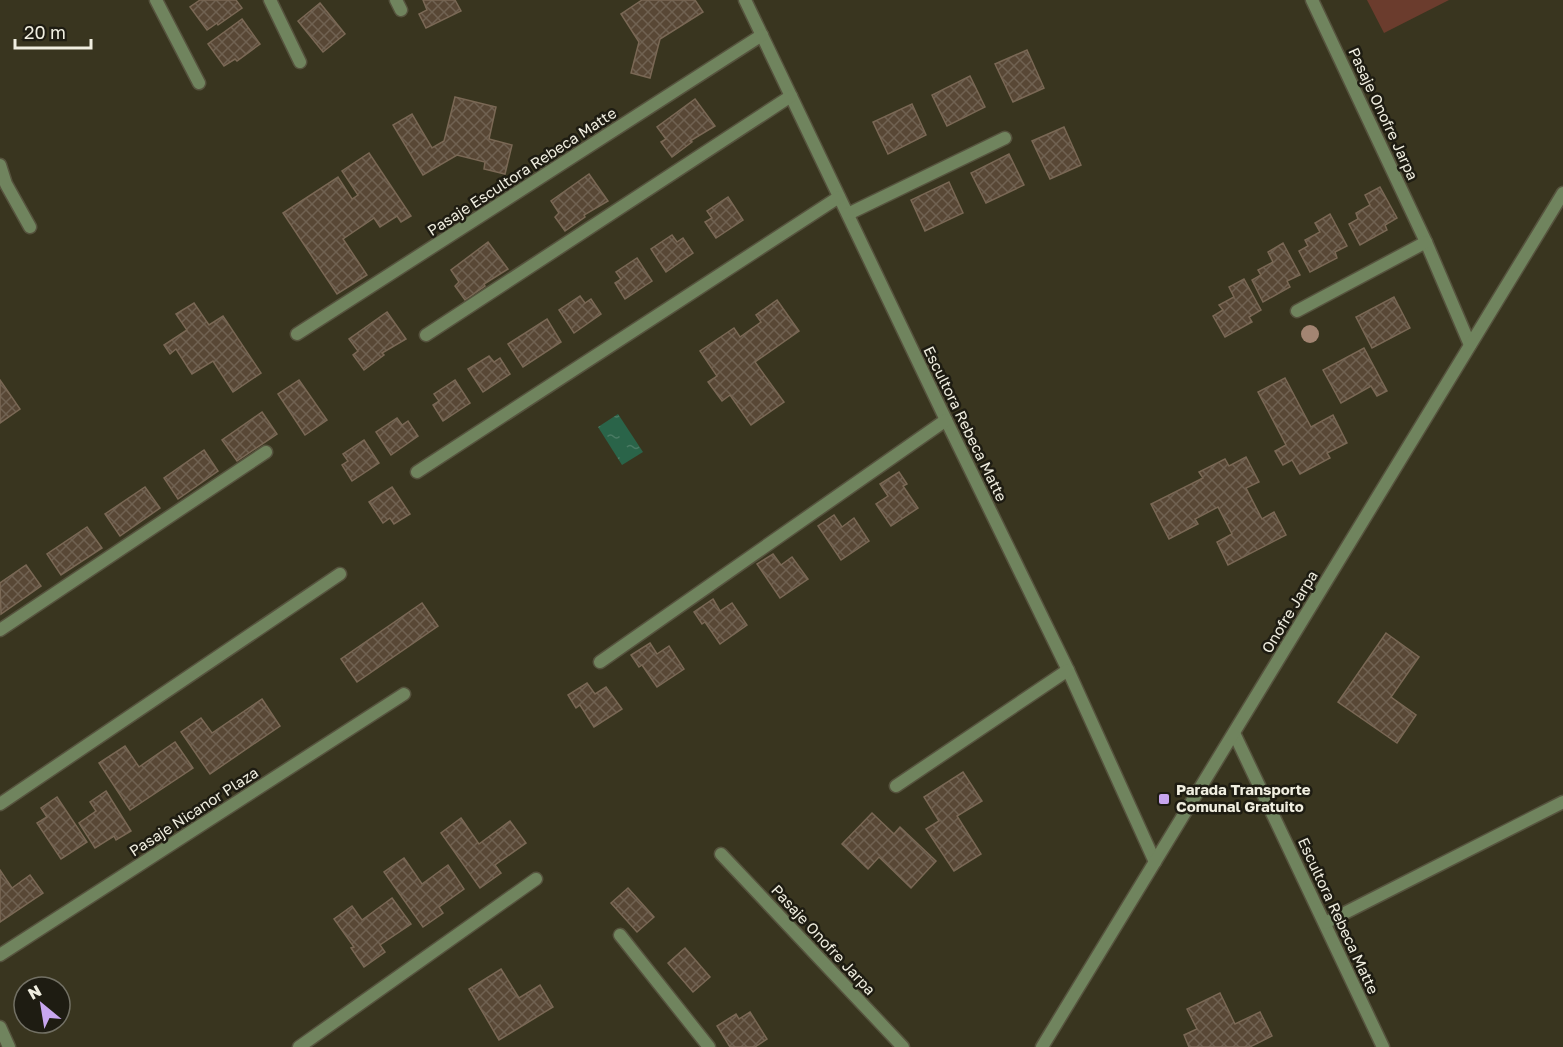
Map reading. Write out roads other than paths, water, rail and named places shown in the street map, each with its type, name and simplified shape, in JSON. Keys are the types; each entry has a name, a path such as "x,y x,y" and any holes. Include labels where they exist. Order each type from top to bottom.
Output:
{"street":[{"path":"156,0 199,83"},
{"path":"270,0 300,62"},
{"name":"Escultora Rebeca Matte","path":"745,0 1068,670 1155,862"},
{"name":"Pasaje Onofre Jarpa","path":"1312,0 1426,242 1470,345"},
{"name":"Pasaje Escultora Rebeca Matte","path":"297,334 762,35"},
{"path":"426,335 791,96"},
{"path":"848,214 1005,138"},
{"path":"0,165 6,184 30,227"},
{"name":"Onofre Jarpa","path":"1042,1047 1563,193"},
{"path":"417,472 839,197"},
{"path":"1297,311 1426,242"},
{"path":"600,662 946,420"},
{"path":"0,630 266,452"},
{"path":"0,804 340,574"},
{"path":"896,786 1068,670"},
{"name":"Pasaje Nicanor Plaza","path":"0,955 404,694"},
{"name":"Escultora Rebeca Matte","path":"1234,733 1383,1047"},
{"path":"1325,923 1563,802"},
{"name":"Pasaje Onofre Jarpa","path":"721,854 903,1047"},
{"path":"299,1047 536,879"},
{"path":"620,935 710,1047"},
{"path":"0,1027 9,1047"}],"water":[{"path":"618,414 643,452 622,465 598,427"}],"place":[{"name":"Parada Transporte Comunal Gratuito","path":"1164,799"}]}
